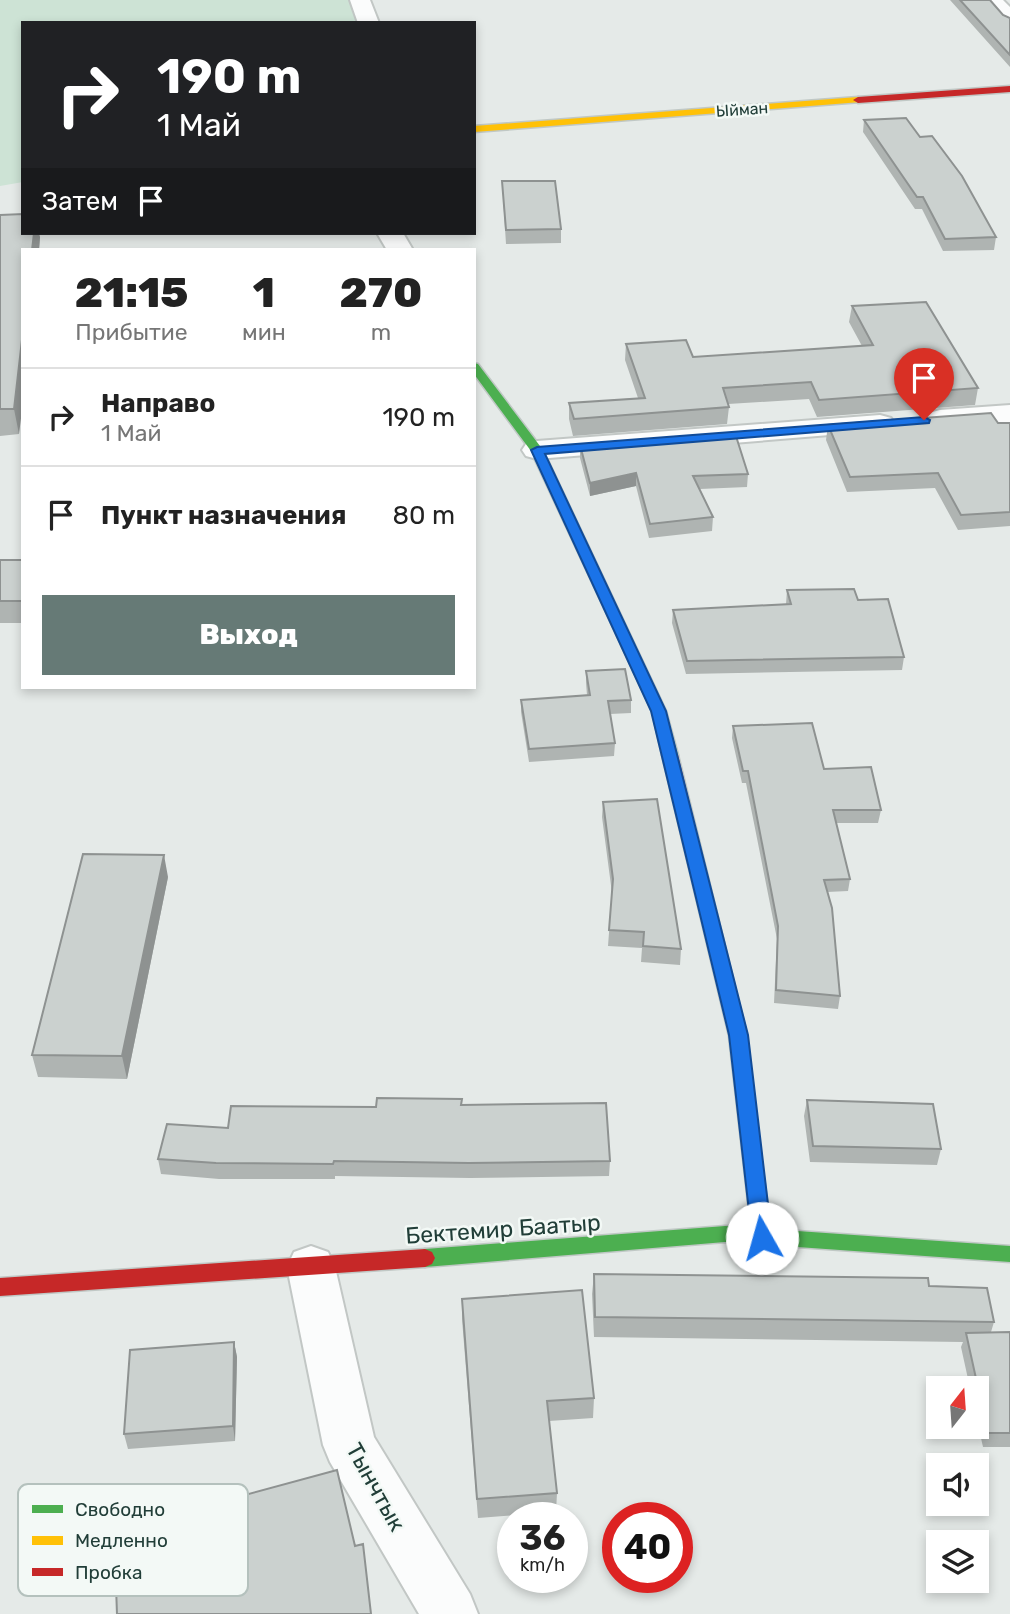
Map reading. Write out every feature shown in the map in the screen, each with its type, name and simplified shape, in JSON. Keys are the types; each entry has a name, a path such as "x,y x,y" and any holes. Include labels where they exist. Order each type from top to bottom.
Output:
{"street":[{"path":"359,0 368,21"},
{"path":"992,0 1010,20"},
{"name":"Ыйман","path":"476,129 1010,89"},
{"path":"476,369 537,450 659,711 738,1035 762,1238"},
{"path":"537,450 1009,415"},
{"name":"Бектемир Баатыр","path":"0,1286 311,1266 725,1234 1010,1254"},
{"name":"Тынчтык","path":"311,1266 349,1445 450,1614"}],"green space":[{"path":"0,0 361,0 369,21 21,21 21,182 0,186"}],"building":[{"path":"960,0 990,0 1003,15 1010,18 1010,55"},
{"path":"906,118 920,137 932,136 962,176 996,237 945,239 923,197 917,197 864,120"},
{"path":"502,181 555,181 561,229 506,230"},
{"path":"21,214 21,235 34,235 32,248 21,248 21,348 14,409 0,409 0,215"},
{"path":"926,302 978,388 819,400 811,382 723,388 729,407 574,419 569,403 645,398 626,344 686,340 693,357 873,345 852,306"},
{"path":"991,413 998,423 1010,423 1010,512 961,515 938,473 850,477 828,425"},
{"path":"735,433 748,474 693,476 713,517 650,524 636,473 590,483 580,445"},
{"path":"0,560 21,560 21,601 0,601"},
{"path":"854,589 858,600 888,599 904,657 687,661 673,610 791,604 787,590"},
{"path":"625,669 631,700 608,701 615,743 529,749 521,700 590,695 586,671"},
{"path":"812,723 824,769 871,767 881,810 833,810 850,879 824,880 832,908 840,996 776,990 778,926 748,771 743,771 733,726"},
{"path":"657,799 681,949 643,946 644,932 609,930 613,879 603,802"},
{"path":"83,854 164,855 122,1056 32,1055"},
{"path":"377,1098 462,1099 461,1105 606,1103 610,1161 334,1161 333,1164 216,1163 158,1159 167,1124 228,1128 231,1106 376,1107"},
{"path":"807,1100 933,1104 941,1149 813,1146"},
{"path":"594,1274 928,1278 929,1286 987,1288 994,1322 595,1317"},
{"path":"582,1290 594,1398 547,1401 557,1493 477,1499 462,1299"},
{"path":"1010,1332 1010,1433 989,1433 989,1376 975,1376 966,1333"},
{"path":"234,1342 233,1426 124,1434 130,1350"},
{"path":"337,1470 355,1546 363,1544 371,1614 117,1614 116,1596 248,1596 248,1494"}],"traffic: fast":[{"path":"476,369 537,450 659,711 670,755"},
{"path":"425,1258 725,1234 1010,1254"}],"traffic: slow":[{"path":"476,129 858,100"},
{"path":"751,1149 762,1238"}],"traffic: jam":[{"path":"858,100 1010,89"},
{"path":"670,755 738,1036 751,1149"},
{"path":"0,1287 425,1258"}],"route":[{"path":"762,1238 738,1035 659,711 537,450 924,420"}]}
